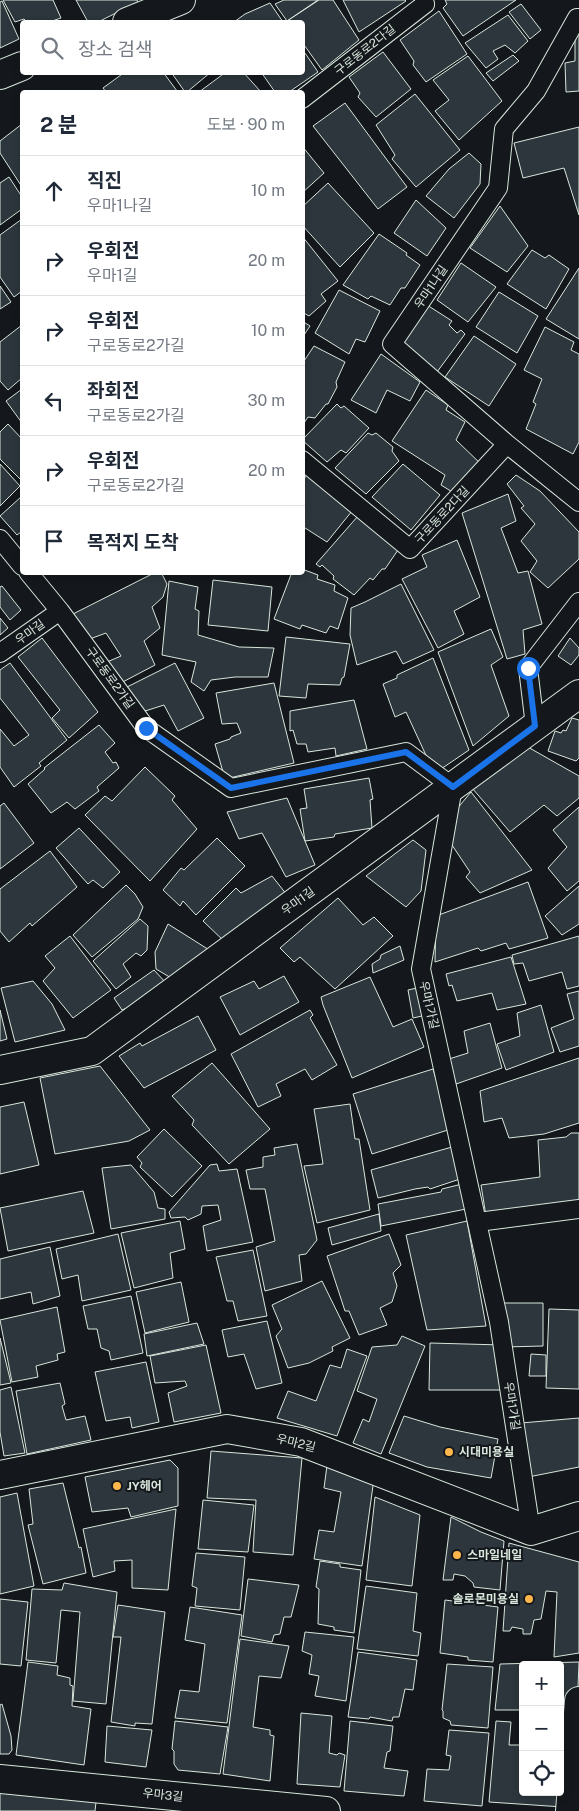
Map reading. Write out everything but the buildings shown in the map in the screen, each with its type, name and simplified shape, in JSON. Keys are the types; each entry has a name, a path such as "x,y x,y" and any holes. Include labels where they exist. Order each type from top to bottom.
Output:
{"street":[{"path":"132,20 180,0"},
{"path":"0,75 20,67"},
{"name":"우마1길","path":"0,1070 92,1051 579,694"},
{"name":"우마2길","path":"0,1475 228,1429 301,1442 531,1531"},
{"path":"531,1531 579,1516"},
{"path":"570,1811 579,1701"},
{"name":"우마3길","path":"0,1779 326,1811"}],"lane":[{"name":"구로동로2다길","path":"305,97 425,4 424,0"},
{"name":"우마1나길","path":"579,18 577,18 536,91 504,129 498,188 392,344 507,444 579,502"},
{"name":"구로동로2다길","path":"305,462 410,549 507,444"},
{"path":"0,539 20,564"},
{"name":"구로동로2가길","path":"30,575 60,611 146,728 231,788 406,752 453,787"},
{"path":"535,726 528,668 579,602"},
{"name":"우마길","path":"0,654 60,611"},
{"name":"우마1가길","path":"453,787 421,969 499,1322 531,1531"},
{"path":"478,1222 579,1209"}],"place":[{"name":"시대미용실","path":"449,1452"},
{"name":"JY헤어","path":"117,1486"},
{"name":"스마일네일","path":"457,1555"},
{"name":"솔로몬미용실","path":"529,1599"}],"route":[{"path":"146,728 231,788 406,752 453,787 535,726 528,668"}]}
